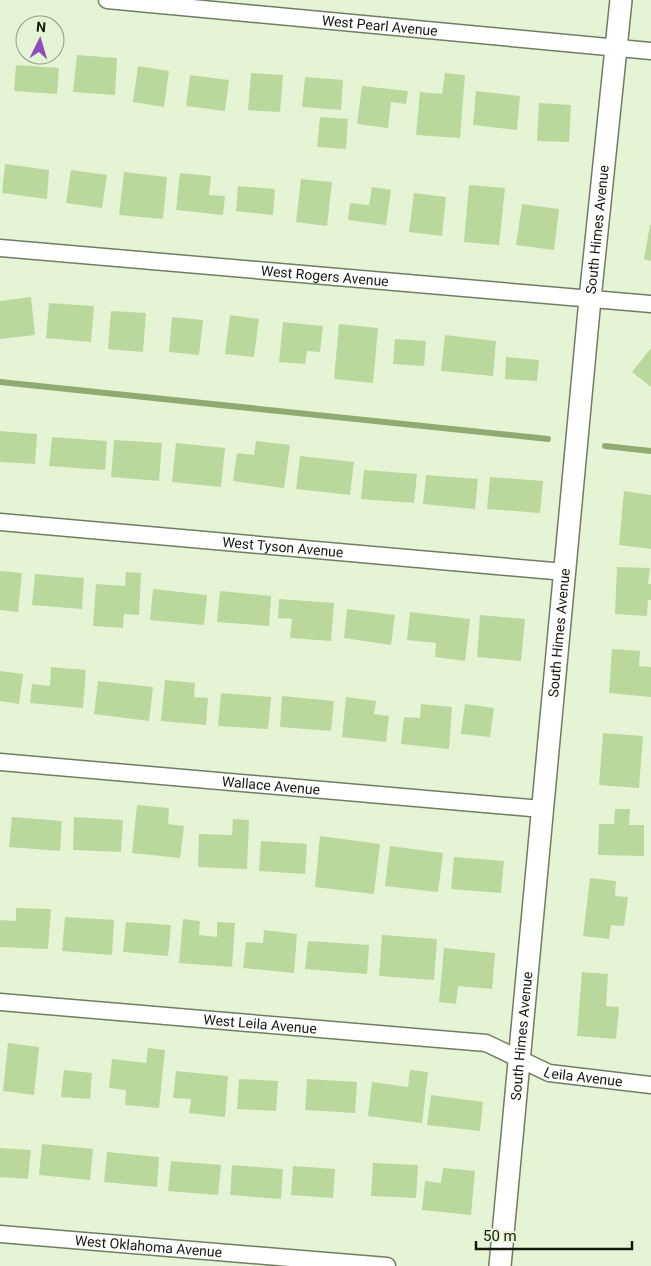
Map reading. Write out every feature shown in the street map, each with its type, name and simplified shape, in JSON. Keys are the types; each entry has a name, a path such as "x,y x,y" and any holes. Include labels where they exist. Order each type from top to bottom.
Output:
{"street":[{"name":"West Pearl Avenue","path":"107,0 651,51"},
{"name":"South Himes Avenue","path":"500,1266 590,299 621,0"},
{"name":"West Rogers Avenue","path":"0,248 651,304"},
{"name":"West Tyson Avenue","path":"0,522 565,572"},
{"name":"Wallace Avenue","path":"0,762 542,809"},
{"name":"West Leila Avenue","path":"0,1002 486,1043 518,1058"},
{"name":"Leila Avenue","path":"518,1058 549,1073 651,1085"},
{"name":"West Oklahoma Avenue","path":"0,1234 387,1266"}],"building":[{"path":"77,55 117,58 115,95 73,92"},
{"path":"16,65 59,68 57,94 14,91"},
{"path":"138,66 169,71 164,107 133,102"},
{"path":"251,73 283,75 280,112 248,110"},
{"path":"445,73 465,75 460,138 416,135 420,92 442,94"},
{"path":"190,75 229,80 225,111 186,106"},
{"path":"305,77 343,80 341,110 302,107"},
{"path":"362,86 408,91 406,104 391,102 388,128 357,124"},
{"path":"476,91 520,96 517,130 473,125"},
{"path":"539,103 571,105 569,142 537,141"},
{"path":"320,117 348,119 346,149 317,147"},
{"path":"5,164 49,170 47,199 2,193"},
{"path":"71,170 107,175 102,208 66,203"},
{"path":"124,172 167,177 163,219 119,215"},
{"path":"180,173 211,176 209,195 225,196 223,215 176,210"},
{"path":"301,179 332,182 327,226 296,222"},
{"path":"469,185 505,188 499,245 464,242"},
{"path":"238,186 275,189 273,215 236,211"},
{"path":"372,187 391,190 386,225 348,220 350,203 369,205"},
{"path":"414,193 446,197 442,236 409,232"},
{"path":"522,204 559,209 554,250 516,245"},
{"path":"651,225 651,261 644,259"},
{"path":"31,297 35,335 0,339 0,301"},
{"path":"49,303 94,306 91,342 46,338"},
{"path":"111,311 146,313 143,352 108,349"},
{"path":"230,315 259,319 254,357 225,354"},
{"path":"172,317 203,320 199,355 169,352"},
{"path":"283,322 323,326 320,352 307,351 305,364 279,362"},
{"path":"339,324 378,328 373,383 334,379"},
{"path":"445,335 496,341 493,376 441,371"},
{"path":"395,339 426,341 424,366 393,364"},
{"path":"651,348 651,387 632,372"},
{"path":"506,357 539,360 537,381 505,379"},
{"path":"0,431 37,434 35,464 0,462"},
{"path":"52,437 107,441 105,470 49,466"},
{"path":"114,440 162,443 159,481 111,477"},
{"path":"256,441 290,445 284,488 233,481 237,453 254,455"},
{"path":"176,443 225,448 221,487 172,482"},
{"path":"300,456 354,462 350,495 296,489"},
{"path":"364,470 417,474 414,503 361,499"},
{"path":"426,475 478,479 475,509 423,504"},
{"path":"490,477 543,481 540,513 487,509"},
{"path":"624,491 651,495 651,549 619,545"},
{"path":"617,567 650,568 648,584 651,584 651,600 648,600 647,616 615,614"},
{"path":"0,571 22,573 18,612 0,610"},
{"path":"126,572 141,573 139,615 124,614 123,628 93,626 96,584 125,586"},
{"path":"35,574 84,578 82,609 32,605"},
{"path":"153,589 207,595 204,625 150,620"},
{"path":"220,591 271,596 269,626 217,622"},
{"path":"279,599 334,603 331,641 290,638 292,619 278,618"},
{"path":"347,609 395,615 391,645 344,638"},
{"path":"410,612 470,619 465,661 435,657 436,643 407,640"},
{"path":"480,615 525,619 521,661 477,657"},
{"path":"612,649 640,651 639,666 651,667 651,697 609,693"},
{"path":"51,667 86,670 83,708 30,703 32,684 50,686"},
{"path":"0,671 23,674 19,704 0,701"},
{"path":"165,680 195,683 194,697 208,698 206,725 161,721"},
{"path":"98,681 153,687 149,721 94,714"},
{"path":"221,693 271,697 268,729 218,726"},
{"path":"282,696 334,701 331,731 280,727"},
{"path":"346,697 376,701 374,714 389,716 386,742 342,737"},
{"path":"421,704 452,707 449,749 401,744 404,717 420,718"},
{"path":"465,704 494,708 490,737 461,734"},
{"path":"603,733 643,736 639,788 599,785"},
{"path":"137,805 169,808 168,824 184,826 180,858 132,853"},
{"path":"615,809 630,809 629,825 644,825 644,856 598,855 599,824 614,824"},
{"path":"12,817 62,821 60,851 9,847"},
{"path":"74,817 123,820 121,852 73,850"},
{"path":"233,819 249,820 247,869 198,867 199,834 232,835"},
{"path":"320,836 380,844 374,894 315,887"},
{"path":"261,841 307,844 305,874 259,871"},
{"path":"390,846 443,853 438,892 385,886"},
{"path":"454,857 504,861 501,893 451,889"},
{"path":"590,878 616,881 615,896 628,897 624,926 611,925 609,939 583,936"},
{"path":"16,908 51,909 48,949 0,947 0,920 16,921"},
{"path":"65,917 114,920 112,955 62,951"},
{"path":"183,919 200,921 199,935 217,937 217,922 235,923 232,967 179,963"},
{"path":"126,922 171,925 168,956 123,952"},
{"path":"264,930 297,934 294,973 243,968 246,942 263,943"},
{"path":"382,935 437,939 434,980 379,976"},
{"path":"308,941 369,945 367,974 305,969"},
{"path":"444,948 495,953 492,989 458,986 456,1004 439,1002"},
{"path":"582,972 608,974 606,1006 619,1007 616,1039 577,1036"},
{"path":"8,1043 39,1047 34,1095 3,1091"},
{"path":"148,1048 165,1050 159,1108 125,1105 126,1090 109,1088 112,1059 146,1063"},
{"path":"64,1070 92,1073 90,1099 61,1097"},
{"path":"410,1070 428,1072 422,1123 368,1116 372,1082 408,1087"},
{"path":"176,1071 228,1076 225,1117 189,1113 191,1099 173,1098"},
{"path":"239,1079 278,1081 276,1111 237,1109"},
{"path":"307,1079 357,1082 355,1113 305,1110"},
{"path":"431,1095 483,1102 480,1131 427,1125"},
{"path":"42,1144 93,1149 90,1180 39,1175"},
{"path":"0,1148 31,1150 28,1179 0,1177"},
{"path":"107,1152 159,1157 157,1187 104,1182"},
{"path":"171,1161 221,1165 218,1195 168,1191"},
{"path":"373,1163 418,1165 416,1198 371,1196"},
{"path":"232,1165 283,1169 281,1199 230,1195"},
{"path":"293,1166 335,1169 333,1198 291,1195"},
{"path":"443,1168 475,1171 471,1215 422,1210 425,1181 441,1183"}],"waterway":[{"path":"0,382 548,439"},
{"path":"605,446 651,451"}]}
